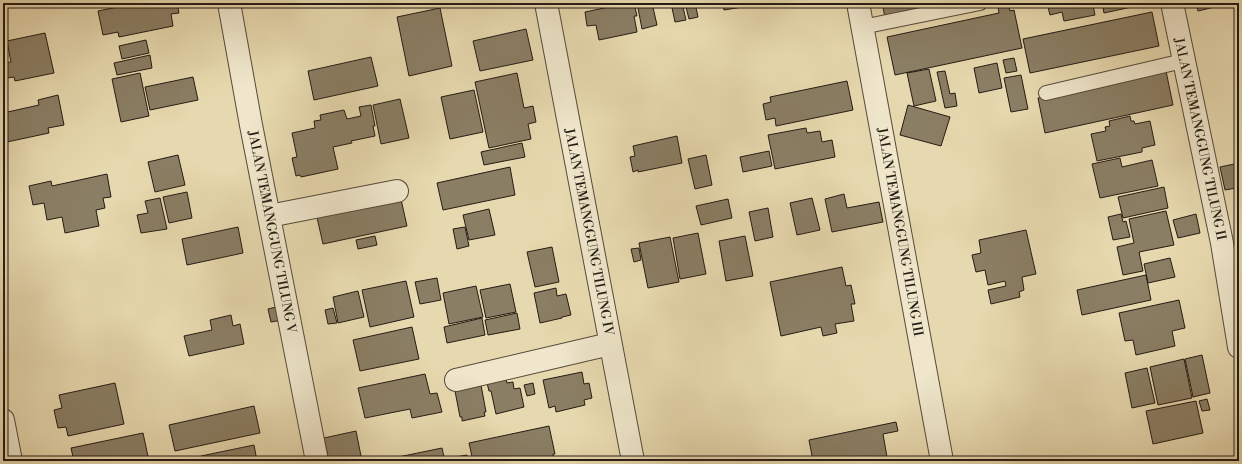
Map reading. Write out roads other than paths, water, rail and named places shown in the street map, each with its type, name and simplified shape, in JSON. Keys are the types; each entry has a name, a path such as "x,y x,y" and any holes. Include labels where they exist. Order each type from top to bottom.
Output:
{"street":[{"name":"JALAN TEMANGGUNG TILUNG V","path":"230,3 251,125 317,461"},
{"name":"JALAN TEMANGGUNG TILUNG IV","path":"546,3 633,461"},
{"name":"JALAN TEMANGGUNG TILUNG III","path":"858,3 942,461"},
{"name":"JALAN TEMANGGUNG TILUNG II","path":"1172,3 1183,61 1230,241 1239,345"},
{"path":"269,216 397,191"},
{"path":"456,380 610,344"},
{"path":"3,420 10,461"}],"lane":[{"path":"862,27 980,3"},
{"path":"1046,93 1183,61"}]}
